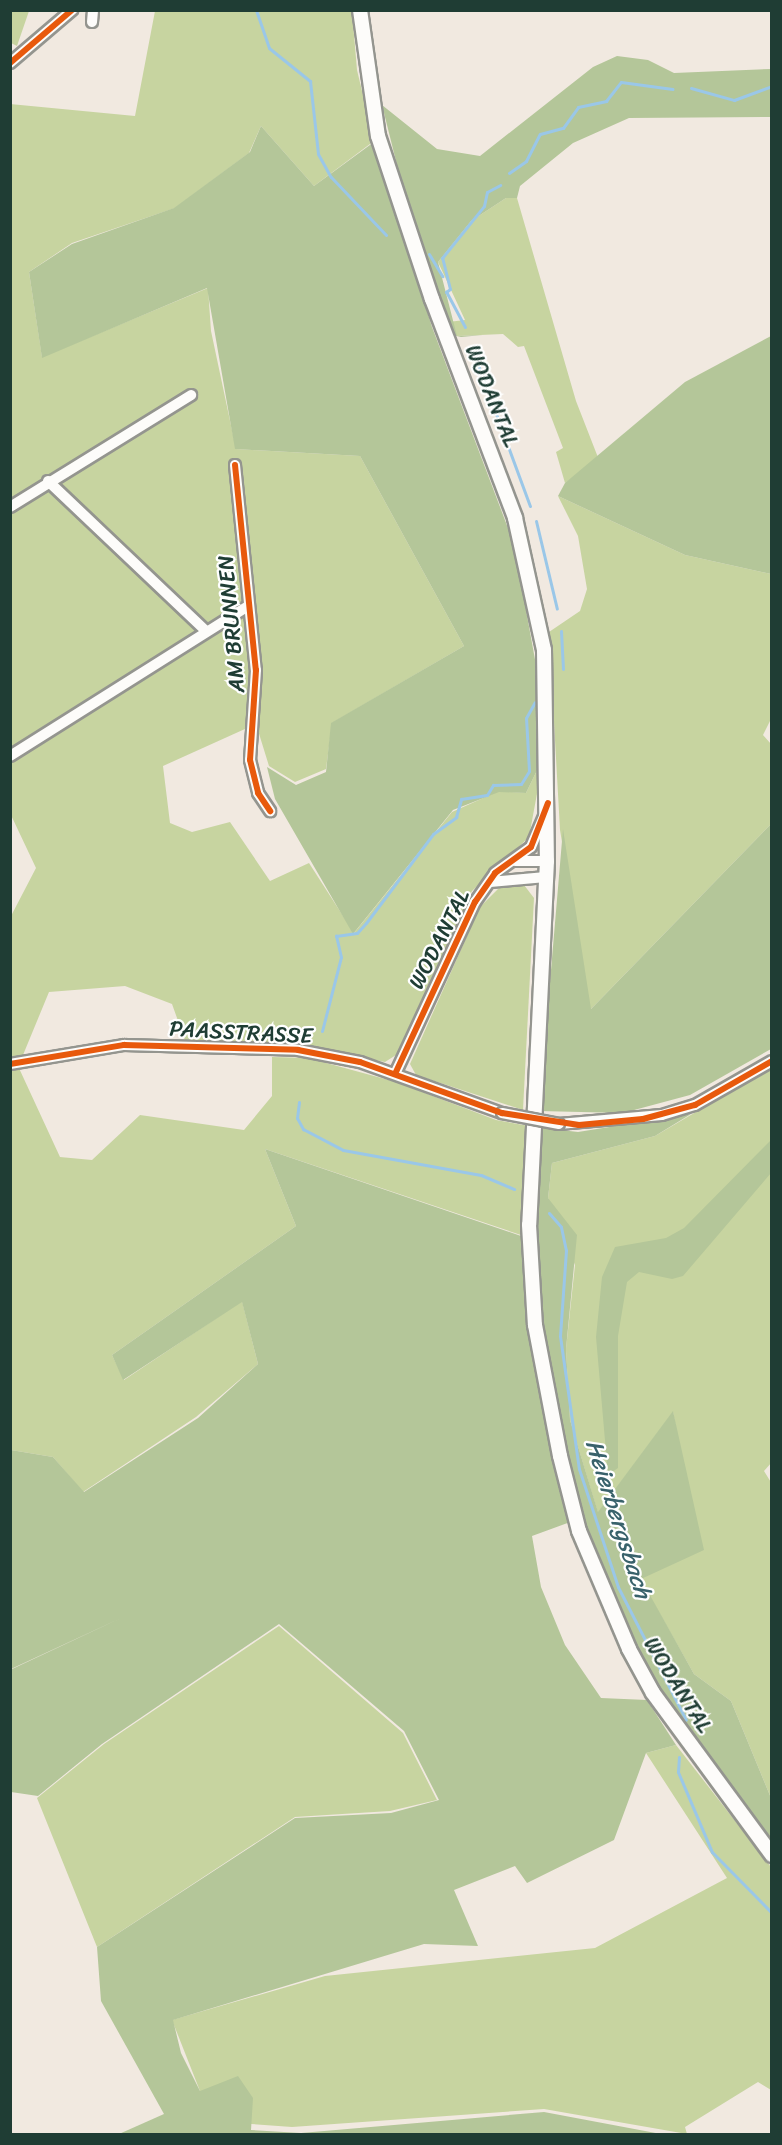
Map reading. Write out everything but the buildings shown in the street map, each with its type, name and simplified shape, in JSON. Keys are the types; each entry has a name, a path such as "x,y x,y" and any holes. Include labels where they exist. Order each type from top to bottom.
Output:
{"main road":[{"name":"WODANTAL","path":"360,10 378,136 531,575 547,676 547,861 529,1225 536,1325 560,1456 579,1531 629,1649 653,1693 771,1855"}],"street":[{"path":"10,63 72,10"},
{"path":"10,507 48,481 191,396"},
{"name":"AM BRUNNEN","path":"235,465 247,607 256,670 250,760 258,793 270,811"},
{"name":"AM BRUNNEN","path":"48,481 206,631"},
{"name":"AM BRUNNEN","path":"10,756 247,607"},
{"name":"WODANTAL","path":"395,1074 474,902 490,882 531,847 548,804"},
{"path":"515,861 547,861"},
{"name":"WODANTAL","path":"490,882 546,877"},
{"name":"PAASSTRASSE","path":"10,1064 74,1049 154,1046 298,1050 395,1074 502,1113 559,1124 662,1115 695,1105 771,1061"}],"green space":[{"path":"11,10 29,11 17,46 11,43"},
{"path":"155,11 352,11 357,70 374,141 314,186 261,126 249,153 175,208 72,243 29,272 42,357 208,288 211,331 236,449 360,456 464,646 332,723 326,769 295,782 269,766 256,724 163,766 170,823 192,832 230,822 270,881 309,863 354,933 452,812 499,791 526,793 544,756 529,837 472,891 396,1055 385,1062 304,1046 186,1043 172,1004 125,986 49,992 23,1055 11,1058 11,916 36,868 10,813 10,104 135,116"},
{"path":"617,56 648,60 674,73 771,69 771,117 629,118 573,143 520,186 517,198 506,198 471,221 438,262 457,336 483,335 461,337 452,335 410,217 382,105 437,149 480,156 593,67"},
{"path":"261,126 314,186 374,142 432,327 514,544 542,698 544,756 526,793 499,792 453,810 353,934 275,799 267,767 296,785 326,772 331,723 464,646 360,456 235,449 207,288 42,358 29,272 72,244 174,208 250,152"},
{"path":"506,198 517,198 576,401 599,460 565,483 556,452 563,448 524,346 518,347 503,334 457,336 448,322 465,320 438,262 471,221"},
{"path":"771,336 771,574 685,555 558,496 565,483 685,382"},
{"path":"558,496 685,555 771,574 771,719 763,735 771,744 771,824 590,1010 560,830 549,632 580,611 587,589 578,536"},
{"path":"771,824 771,1049 690,1095 623,1113 539,1111 563,829 591,1009"},
{"path":"524,885 534,898 523,1110 416,1075 410,1064 480,907 501,886"},
{"path":"272,1057 308,1058 396,1082 496,1120 529,1126 524,1236 265,1149 296,1226 112,1355 124,1380 242,1301 258,1364 196,1417 83,1492 53,1457 11,1450 11,1068 18,1066 60,1157 92,1160 140,1115 244,1130 272,1096"},
{"path":"771,1068 772,1462 764,1471 772,1484 771,1798 731,1701 694,1674 640,1579 685,1476 673,1412 598,1513 570,1420 566,1349 575,1265 548,1198 552,1163 655,1136"},
{"path":"691,1114 655,1136 552,1163 548,1198 577,1235 566,1349 570,1420 598,1512 673,1411 704,1550 641,1579 694,1674 731,1701 771,1798 771,1838 672,1709 646,1665 586,1529 546,1378 533,1228 535,1127 578,1132"},
{"path":"771,1140 771,1173 683,1276 672,1279 639,1272 627,1282 618,1336 618,1468 608,1475 596,1337 602,1277 615,1247 666,1238 684,1228"},
{"path":"265,1149 524,1237 573,1521 532,1536 541,1587 565,1645 601,1698 647,1700 676,1745 646,1753 614,1840 527,1883 515,1866 454,1890 478,1946 424,1944 173,2020 181,2053 200,2091 238,2076 253,2098 251,2130 301,2133 544,2112 661,2134 119,2134 164,2114 101,2001 97,1947 295,1818 391,1813 439,1800 404,1731 279,1624 102,1744 38,1796 11,1792 10,1670 121,1618 11,1669 11,1450 53,1457 84,1492 198,1418 258,1364 242,1302 123,1380 112,1355 296,1226"},
{"path":"279,1626 403,1733 437,1800 390,1811 295,1817 97,1947 37,1798 104,1744"},
{"path":"676,1745 771,1867 771,2090 758,2082 685,2127 687,2134 544,2109 292,2127 251,2124 200,2091 172,2020 325,1976 595,1948 727,1878 646,1753"}],"waterway":[{"name":"Heierbergsbach","path":"256,10 269,48 310,81 318,154 331,177 386,235"},
{"path":"509,173 526,161 540,134 563,128 578,107 606,101 621,82 673,89"},
{"path":"691,88 734,100 772,86"},
{"path":"465,327 446,292 450,289 442,258 484,206 487,192 500,185"},
{"path":"429,254 442,276"},
{"path":"474,354 530,506"},
{"name":"Heierbergsbach","path":"536,521 557,609"},
{"path":"561,631 563,669"},
{"name":"Heierbergsbach","path":"322,1031 341,957 336,936 357,933 433,834 456,817 461,799 487,795 493,785 521,784 529,771 526,718 535,702"},
{"name":"Heierbergsbach","path":"299,1102 297,1118 303,1129 343,1150 481,1175 514,1189"},
{"name":"Heierbergsbach","path":"549,1213 561,1227 566,1250 560,1336 579,1469 618,1587 686,1720"},
{"name":"Heierbergsbach","path":"679,1757 678,1772 712,1852 772,1913"}],"cycle path":[{"path":"10,63 72,10"},
{"path":"235,465 256,670 250,760 258,793 270,811"},
{"path":"395,1074 475,902 495,873 531,847 548,803"},
{"path":"10,1064 124,1045 298,1050 360,1062 502,1113 579,1125 643,1119 695,1105 772,1061"}]}
